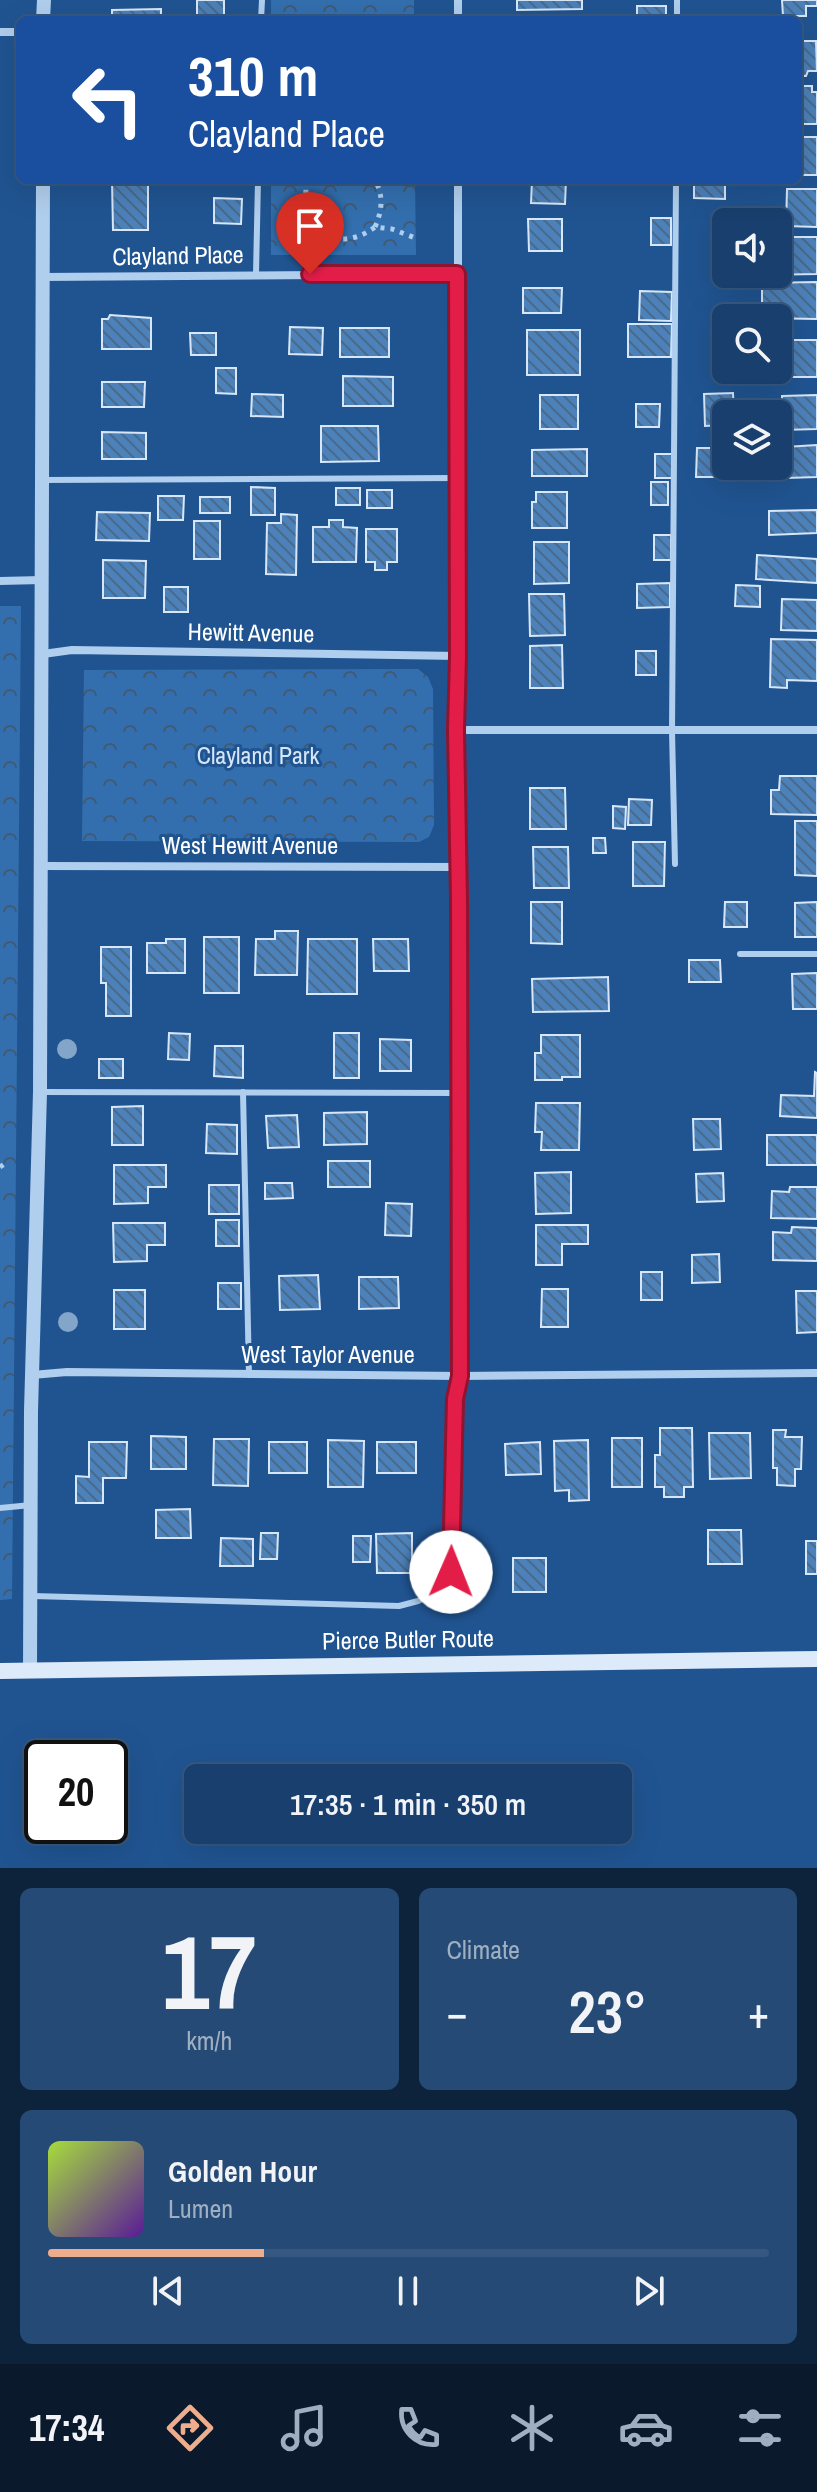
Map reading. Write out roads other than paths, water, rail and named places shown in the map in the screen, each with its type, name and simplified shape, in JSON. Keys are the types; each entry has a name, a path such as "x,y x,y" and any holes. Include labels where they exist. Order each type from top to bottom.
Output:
{"main road":[{"name":"Pierce Butler Route","path":"0,1671 817,1659"}],"street":[{"path":"30,1670 32,1375 40,1092 43,184"},
{"path":"458,184 456,730 460,1376"},
{"name":"Clayland Place","path":"42,277 457,274"},
{"path":"0,581 42,580"},
{"name":"Hewitt Avenue","path":"43,654 72,650 458,656"},
{"path":"456,730 817,730"},
{"name":"West Hewitt Avenue","path":"41,866 459,867"},
{"name":"West Taylor Avenue","path":"32,1375 67,1372 460,1376 817,1373"}],"lane":[{"path":"256,274 258,184"},
{"path":"675,864 672,731 676,184"},
{"path":"42,480 457,478"},
{"path":"740,954 817,954"},
{"path":"40,1092 460,1093"},
{"path":"243,1092 249,1375"},
{"path":"32,1596 399,1606 418,1601 437,1591 451,1572 455,1399 460,1376"},
{"path":"0,1508 31,1505"}],"park label":[{"name":"Clayland Park","path":"258,756"}]}
